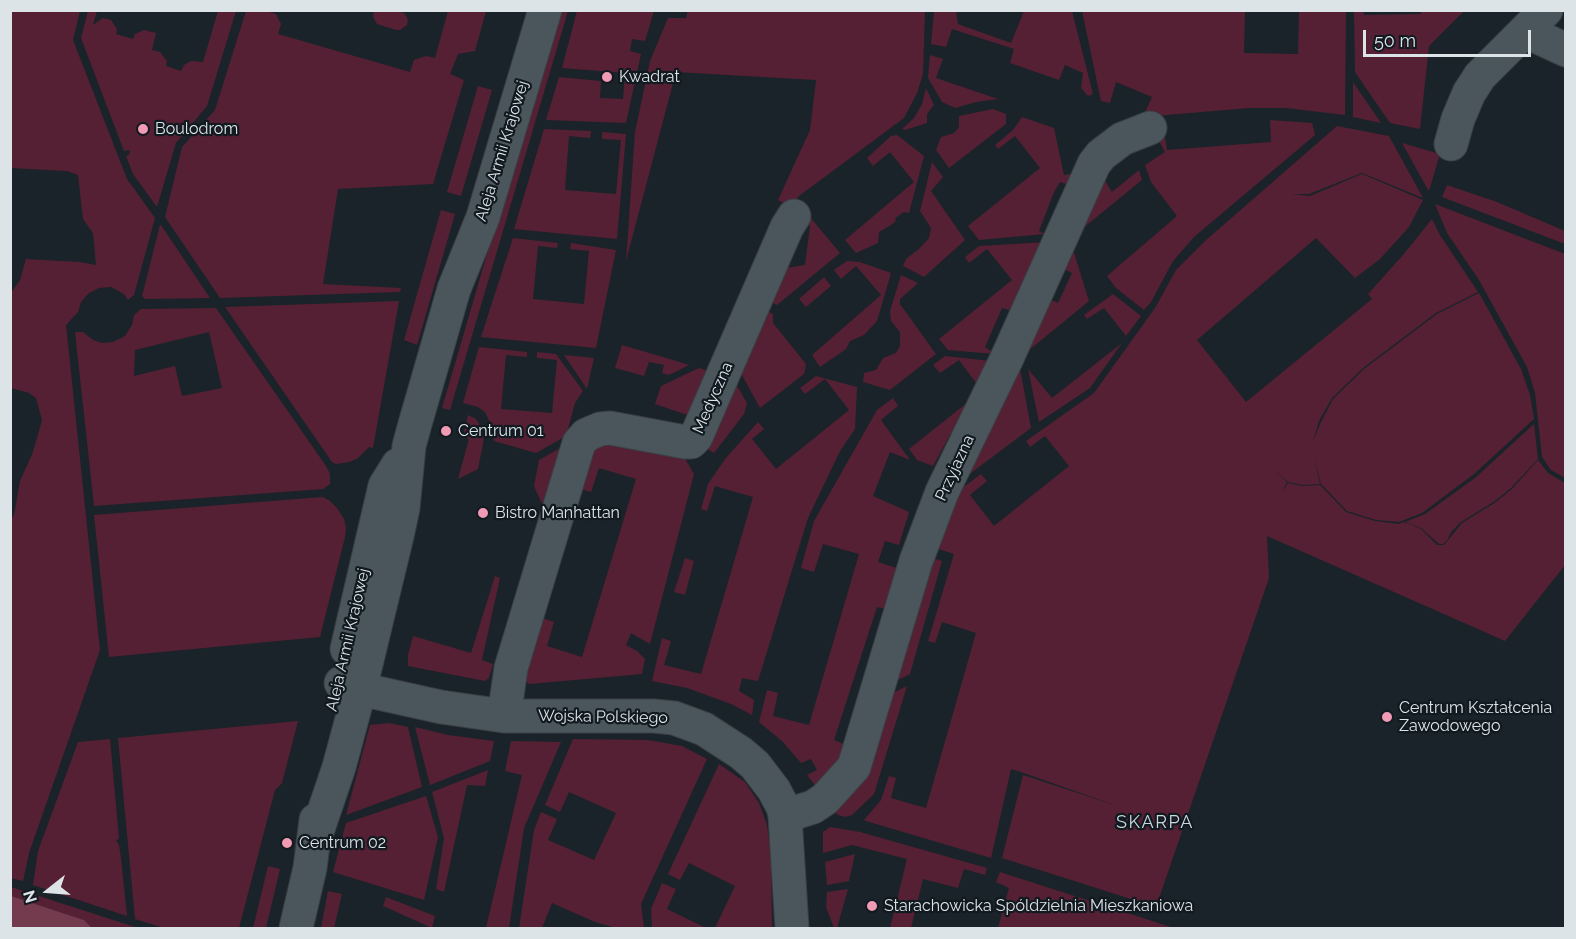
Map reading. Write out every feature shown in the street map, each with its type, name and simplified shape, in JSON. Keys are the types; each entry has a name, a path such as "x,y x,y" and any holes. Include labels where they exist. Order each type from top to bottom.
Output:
{"street":[{"name":"Aleja Armii Krajowej","path":"454,289 461,219 524,10"},
{"name":"Aleja Armii Krajowej","path":"296,928 314,841 339,767 374,529 386,486 409,446 454,289 483,217 545,10"},
{"path":"1451,144 1469,93 1480,76 1535,21 1566,50"},
{"name":"Przyjazna","path":"786,816 813,807 825,799 854,767 920,547 942,492 1007,358 1094,164 1122,138 1150,128"},
{"name":"Medyczna","path":"504,716 512,668 579,443 586,435 600,429 610,428 685,442 691,442 696,437 787,227 794,216"},
{"name":"Wojska Polskiego","path":"350,686 441,707 504,716 628,714 669,717 689,723 727,744 755,765 774,790 786,816 792,928"}],"shaded area":[{"path":"688,10 925,11 923,74 917,93 904,118 799,196 791,207 778,200 810,130 816,80 676,72 626,261 635,132 650,61 668,18 686,18"},
{"path":"1421,10 1464,11 1429,46 1420,129 1390,123 1355,72 1354,11 1363,11 1364,15 1421,14"},
{"path":"10,11 80,11 73,40 127,179 155,218 134,295 128,300 124,294 111,287 99,288 89,293 81,302 78,312 66,325 100,650 29,853 23,881 10,878 10,520 14,515 20,481 33,452 42,420 36,398 29,393 11,388 11,293 20,280 26,259 96,265 93,233 83,219 78,175 67,171 11,168"},
{"path":"88,11 97,11 93,25 103,18 111,20 117,29 116,34 133,39 135,34 144,30 156,33 152,50 160,52 167,61 166,66 181,71 184,65 191,61 203,62 218,11 236,11 207,106 176,143 157,207 133,174 126,156 129,155 130,150 124,151 81,38"},
{"path":"246,11 265,11 276,14 281,24 278,34 410,72 414,60 426,56 435,58 448,11 486,11 475,51 458,54 450,74 464,80 433,184 338,189 323,284 401,288 400,292 220,298 165,217 182,147 215,110"},
{"path":"374,11 404,13 408,19 407,25 396,30 377,24 373,17"},
{"path":"558,11 568,11 450,410 442,408"},
{"path":"577,11 654,11 645,41 632,39 630,51 641,54 626,123 546,120 559,77 601,81 600,98 623,99 625,73 562,68"},
{"path":"934,11 956,11 958,24 1011,43 1024,11 1072,11 1093,94 1088,96 1081,88 1083,73 1065,65 1059,80 1010,63 1014,49 952,29 946,47 931,44"},
{"path":"1082,11 1245,11 1244,53 1298,54 1299,11 1346,11 1345,115 1286,108 1249,108 1143,117 1152,97 1116,82 1110,103 1101,101"},
{"path":"930,55 943,59 936,78 998,99 955,108 942,102 928,78"},
{"path":"1353,82 1381,123 1353,117"},
{"path":"478,86 492,90 461,196 447,192"},
{"path":"926,88 934,105 927,114 927,123 902,129 914,118 922,104"},
{"path":"993,109 1006,114 1006,124 949,168 936,150 941,137 954,133 959,127 959,116"},
{"path":"1022,117 1054,128 1064,175 1078,173 1073,186 1060,182 1054,192 1039,231 1045,234 979,240 968,226 1040,168 1015,136 998,149 995,145 1013,130"},
{"path":"1270,120 1312,123 1315,135 1194,237 1173,261 1151,302 1144,310 1116,288 1107,276 1177,216 1151,182 1145,165 1165,152 1157,137 1164,132 1167,150 1271,142"},
{"path":"1337,126 1389,136 1423,198 1362,173 1309,194 1292,194 1310,196 1362,174 1423,200 1409,227 1380,259 1355,278 1316,238 1197,340 1246,402 1372,299 1368,294 1432,219 1478,292 1436,313 1363,368 1332,398 1319,421 1313,442 1333,399 1364,369 1437,314 1479,293 1521,369 1530,395 1534,419 1474,474 1422,513 1399,522 1376,520 1347,511 1321,484 1314,458 1320,484 1302,485 1288,482 1273,469 1287,482 1282,493 1288,483 1302,486 1320,485 1346,512 1375,521 1399,524 1403,522 1412,525 1421,529 1437,545 1444,545 1462,523 1512,489 1538,460 1548,473 1565,483 1565,565 1505,641 1267,536 1269,578 1156,907 1002,858 1023,775 1120,807 1011,769 991,858 864,820 881,800 889,776 896,778 891,798 926,808 976,633 942,622 935,643 928,641 954,554 932,547 949,498 981,474 987,481 970,495 994,526 1069,466 1045,436 1030,447 1026,441 1094,393 1155,308 1176,270 1205,241"},
{"path":"544,129 591,131 590,138 569,136 565,190 616,194 621,140 602,139 602,132 626,134 617,239 514,229"},
{"path":"897,135 924,156 909,213 904,212 895,218 896,221 891,225 879,232 878,243 856,253 845,240 914,182 890,152 873,166 867,158 891,136"},
{"path":"1402,143 1440,154 1429,191 1427,188"},
{"path":"932,162 943,177 931,191 965,240 924,277 903,266 906,259 929,238 931,228 920,211"},
{"path":"1139,170 1142,180 1072,237 1104,179 1112,192"},
{"path":"1447,185 1497,202 1565,231 1565,244 1442,197"},
{"path":"1435,204 1565,254 1565,478 1551,470 1542,457 1535,393 1527,367 1479,280 1447,233"},
{"path":"441,210 455,214 417,345 404,340"},
{"path":"805,211 840,253 777,305 763,298 774,270 805,265 810,226 801,215"},
{"path":"160,225 210,298 145,299 142,296"},
{"path":"513,238 558,243 557,248 538,246 533,299 584,304 589,251 570,249 571,243 616,250 596,348 481,337"},
{"path":"1048,242 1017,312 1002,308 985,347 995,354 948,350 939,339 1012,280 987,249 969,263 965,257 979,246"},
{"path":"1072,246 1089,301 1023,355 1045,297 1058,303 1072,273 1058,266"},
{"path":"847,261 860,262 891,273 877,321 864,335 850,341 846,349 820,367 812,355 881,295 856,266 841,279 834,270"},
{"path":"901,275 918,283 900,299 900,304 936,354 890,390 863,382 864,373 876,370 883,358 896,353 900,346 900,332 891,321 890,311"},
{"path":"824,277 831,286 806,307 799,299"},
{"path":"1113,294 1141,316 1126,336 1104,308 1087,319 1084,315"},
{"path":"399,301 373,448 369,447 358,458 350,462 336,464 332,462 225,307"},
{"path":"216,308 326,466 330,474 330,484 323,489 94,506 75,332 83,332 93,340 102,343 113,342 125,336 132,325 134,315 141,309","holes":["209,332 222,388 182,396 175,366 134,376 135,350"]},
{"path":"761,308 773,314 773,323 806,364 804,374 760,408 736,364"},
{"path":"1122,343 1090,388 1039,422 1028,369 1052,398"},
{"path":"622,345 689,365 669,375 662,373 664,365 649,362 644,376 615,368"},
{"path":"479,347 527,352 527,357 506,355 501,409 552,413 557,360 537,358 537,352 556,354 583,391 575,403 566,436 536,453 494,441 492,427 485,412 478,407 463,403"},
{"path":"564,355 594,358 587,389"},
{"path":"945,356 1000,362 965,440 951,433 933,466 917,460 909,449 982,391 959,360 940,373 933,365"},
{"path":"1019,363 1031,428 963,479"},
{"path":"699,368 719,374 699,419 655,404 661,386"},
{"path":"730,374 747,403 744,414 714,453 709,450 703,437"},
{"path":"816,376 857,387 855,429 840,451 808,518 758,681 742,678 739,691 754,700 752,715 731,704 687,688 652,681 662,638 671,641 664,665 701,674 753,497 715,486 707,511 701,509 708,484 725,459 758,422 764,429 752,439 776,469 849,410 825,379 805,394 800,388"},
{"path":"893,398 898,406 881,420 910,460 890,452 873,496 909,512 899,545 885,541 878,562 903,570 890,610 877,607 834,740 846,745 844,755 818,789 807,775 817,770 811,759 801,763 783,742 759,722 767,690 778,693 773,716 809,725 859,554 823,544 814,572 801,568 814,521 877,410"},
{"path":"468,415 476,419 480,425 484,435 483,444 478,469 458,479 469,439 463,436"},
{"path":"1534,424 1538,459 1511,488 1461,522 1443,544 1439,544 1421,528 1405,522 1425,514 1475,478"},
{"path":"610,439 683,455 694,474 650,644 631,633 626,645 645,659 642,674 529,684 522,676 539,617 554,622 547,646 582,657 636,479 599,468 591,492 577,488 586,452"},
{"path":"562,447 546,504 541,502 534,486 539,460"},
{"path":"323,497 337,508 344,519 346,528 320,637 109,657 94,515"},
{"path":"929,557 942,561 910,674 888,685"},
{"path":"685,558 694,561 685,595 674,592"},
{"path":"495,576 500,578 482,660 493,664 489,678 485,681 408,666 408,655 413,636 471,653"},
{"path":"907,686 874,794 852,815 845,817 838,815 835,812 885,697"},
{"path":"298,721 282,783 275,790 239,928 164,928 135,919 118,738"},
{"path":"389,723 408,727 422,787 346,815 370,725"},
{"path":"415,727 448,735 494,741 490,761 430,785"},
{"path":"110,739 119,839 116,840 121,858 127,916 33,885 38,851 78,742"},
{"path":"573,739 648,740 682,746 707,759 641,904 644,928 616,928 595,922 552,903 542,928 519,928 534,830 541,812 557,819 548,840 594,860 616,813 569,792 560,812 545,805"},
{"path":"511,741 561,742 524,828 509,928 486,928 522,775 505,771"},
{"path":"719,764 745,782 759,803 767,825 771,854 772,928 715,928 735,886 689,863 680,880 668,874"},
{"path":"488,770 485,786 467,785 444,892 436,889 444,838 432,792"},
{"path":"426,796 438,837 424,900 333,872 346,823"},
{"path":"830,827 860,832 987,868 985,875 964,869 958,888 923,879 911,928 890,928 907,859 852,845 823,853 823,832"},
{"path":"855,854 849,881 827,885 825,862"},
{"path":"268,866 280,869 266,928 253,928"},
{"path":"1000,872 1174,928 998,928 1009,888 996,882"},
{"path":"662,883 676,889 667,909 706,928 652,928 651,909"},
{"path":"11,887 138,928 92,928 84,920 11,896"},
{"path":"848,889 837,928 834,928 826,907 827,892"},
{"path":"328,891 342,894 334,928 321,928"},
{"path":"11,896 84,920 92,928 11,928"},
{"path":"386,897 435,916 432,928 383,906"}],"place":[{"name":"Kwadrat","path":"607,77"},
{"name":"Boulodrom","path":"143,129"},
{"name":"Centrum 01","path":"446,431"},
{"name":"Bistro Manhattan","path":"483,513"},
{"name":"Centrum Kształcenia Zawodowego","path":"1387,717"},
{"name":"Centrum 02","path":"287,843"},
{"name":"Starachowicka Spóldzielnia Mieszkaniowa","path":"872,906"}],"district":[{"name":"SKARPA","path":"1155,823"}]}
